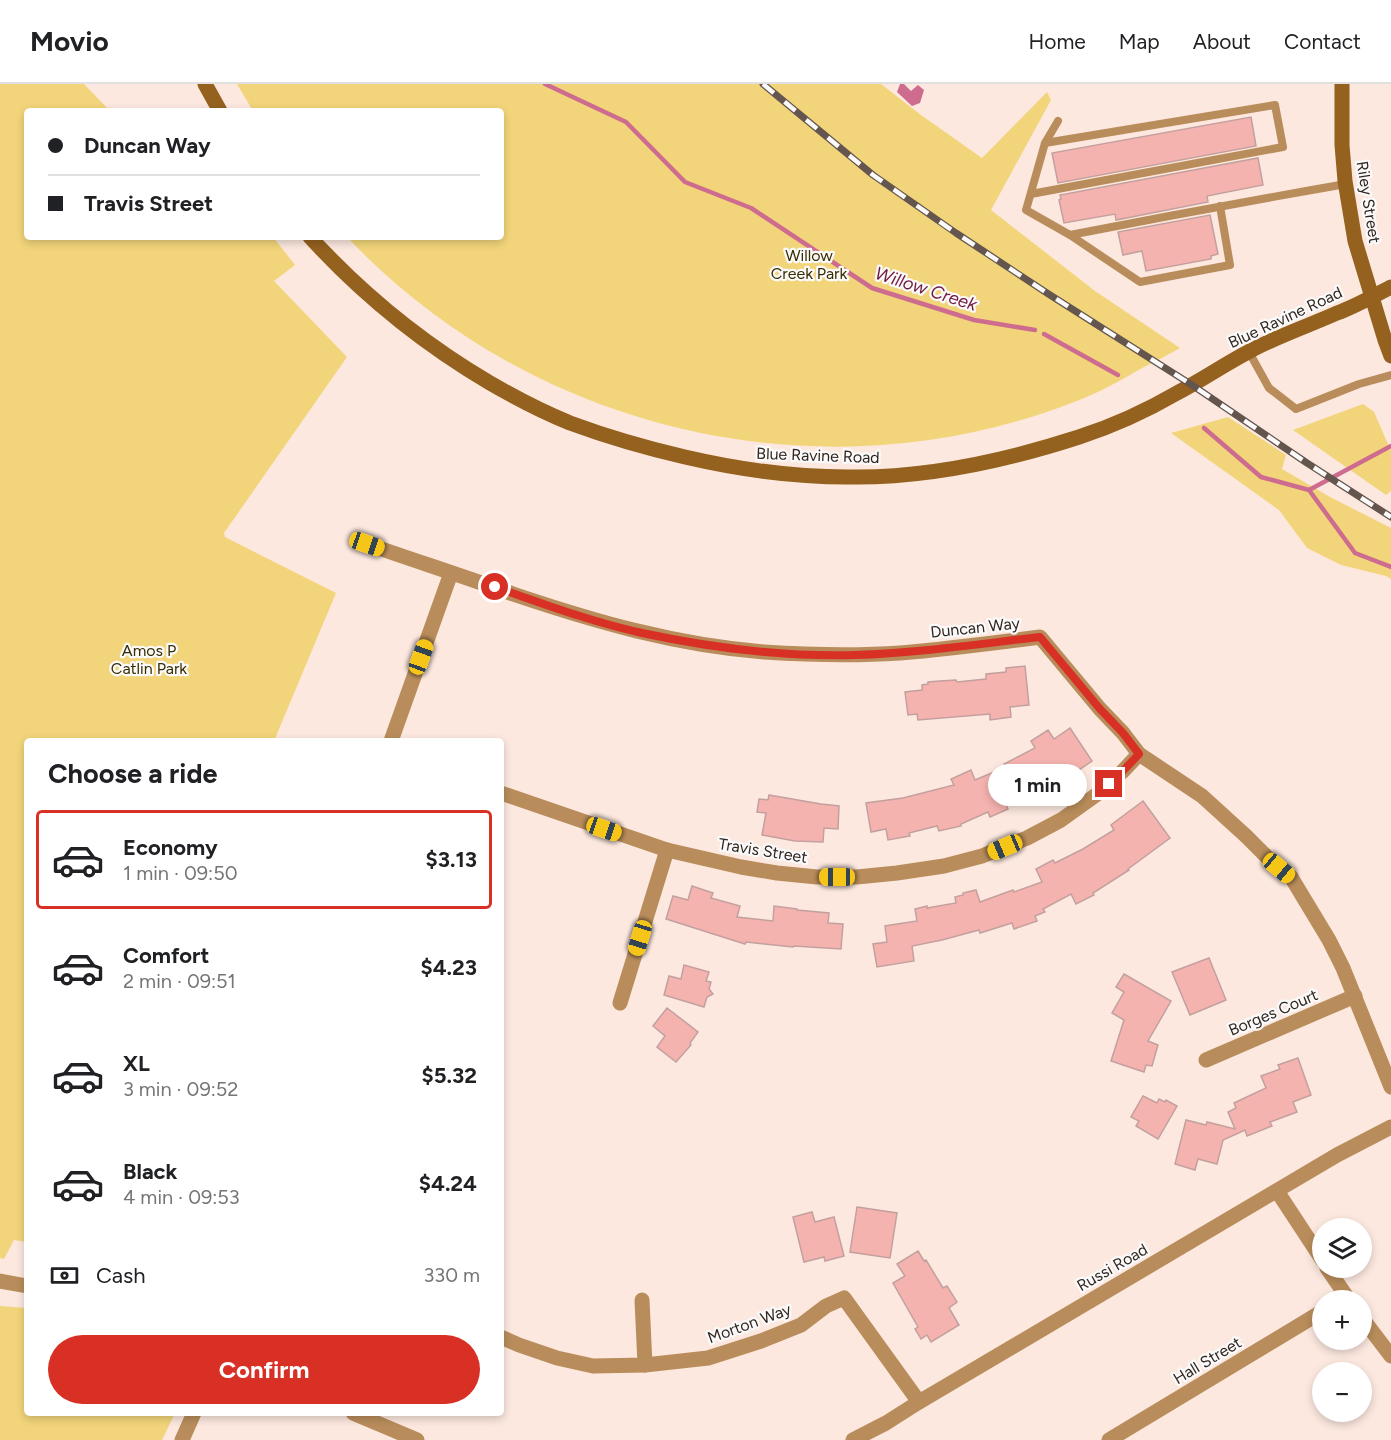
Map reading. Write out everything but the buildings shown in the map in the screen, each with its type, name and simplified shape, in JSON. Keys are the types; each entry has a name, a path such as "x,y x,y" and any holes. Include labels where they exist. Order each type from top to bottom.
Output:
{"main road":[{"path":"205,84 218,108"},
{"name":"Riley Street","path":"1341,84 1342,145 1355,241 1391,356"},
{"name":"Blue Ravine Road","path":"313,240 389,314 417,336 506,392 568,422 661,452 756,471 856,477 900,475 970,465 1071,440 1118,423 1174,395 1249,352 1391,287"}],"street":[{"path":"367,544 451,573 392,738"},
{"name":"Duncan Way","path":"451,573 583,617 642,633 762,652 854,655 1040,637 1139,754 1202,796 1291,877 1343,968 1391,1087"},
{"name":"Travis Street","path":"504,794 667,850 777,873 817,877 857,877 944,866 982,856 1027,838 1061,820 1104,788 1139,754"},
{"path":"620,1003 667,850"},
{"name":"Borges Court","path":"1206,1060 1355,996"},
{"name":"Russi Road","path":"853,1440 886,1423 1336,1155 1391,1127"},
{"path":"1277,1191 1312,1244"},
{"path":"0,1283 24,1286"},
{"name":"Morton Way","path":"504,1338 519,1346 557,1358 593,1366 645,1365 708,1358 801,1325 826,1306 844,1298 919,1402"},
{"path":"642,1300 645,1365"},
{"name":"Hall Street","path":"1109,1440 1312,1318"},
{"path":"1372,1331 1391,1356"},
{"path":"182,1440 193,1416"},
{"path":"360,1416 417,1440"}],"lane":[{"path":"1031,194 1283,147 1275,105 1045,143"},
{"path":"1058,121 1045,143 1026,210 1070,235 1140,282 1230,265 1220,206"},
{"path":"1070,235 1346,184"},
{"path":"1249,352 1269,388 1296,408 1359,384 1391,375"}],"green space":[{"name":"Amos P Catlin Park","path":"0,84 84,84 107,108 24,108 24,240 275,240 295,265 274,281 347,357 224,533 225,537 336,593 275,738 24,738 24,1242 14,1240 4,1259 0,1258"},
{"name":"Willow Creek Park","path":"237,84 881,84 982,158 1047,92 1051,100 991,210 1095,291 1180,348 1110,386 1074,402 978,431 881,445 782,445 686,430 592,401 503,359 421,304 350,240 504,240 504,108 251,108"},
{"path":"1363,404 1374,412 1391,451 1391,491 1386,495 1293,430"},
{"path":"1228,417 1286,455 1282,469 1391,528 1391,579 1341,565 1307,548 1279,510 1171,433"},
{"path":"0,1306 24,1308 24,1416 174,1416 162,1440 0,1440"}],"shaded area":[{"path":"900,84 904,84 911,91 918,85 924,90 920,103 912,106 897,92"}],"waterway":[{"name":"Willow Creek","path":"545,84 626,122 685,182 751,208 872,288 974,320 1035,330"},
{"name":"Willow Creek","path":"1044,334 1118,375"},
{"name":"Willow Creek","path":"1204,428 1261,477 1309,490 1355,553 1391,567"},
{"path":"1309,490 1391,446"}],"railway":[{"path":"763,84 873,175 956,233 1391,517"}],"route":[{"path":"495,587 583,617 642,633 762,652 854,655 900,653 1040,637 1139,754 1109,784"}]}
